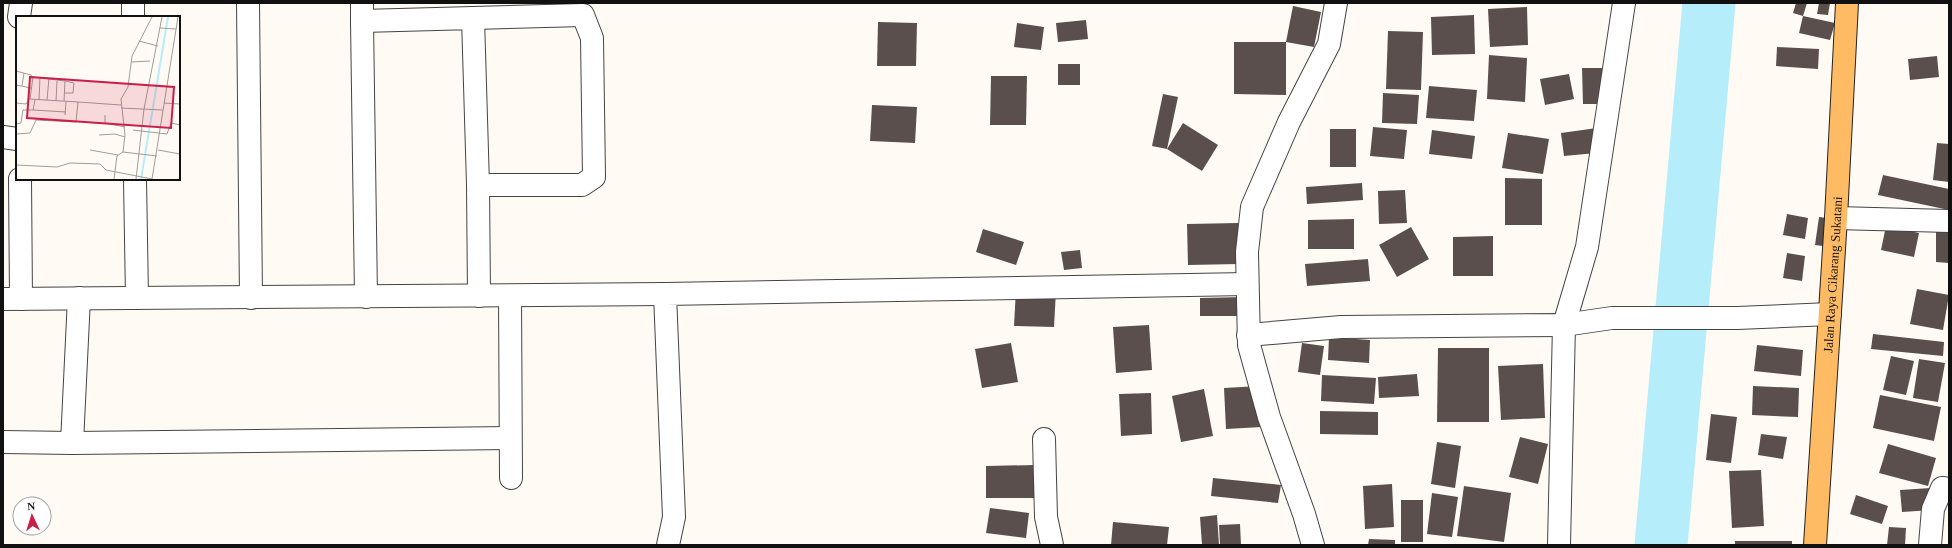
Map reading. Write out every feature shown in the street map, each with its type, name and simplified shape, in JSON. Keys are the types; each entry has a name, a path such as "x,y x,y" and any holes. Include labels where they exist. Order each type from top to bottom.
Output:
{"main road":[{"name":"Jalan Raya Cikarang Sukatani","path":"1815,545 1836,218 1847,3"}],"street":[{"path":"19,16 21,3"},
{"path":"133,3 133,16"},
{"path":"248,3 251,298"},
{"path":"1313,545 1304,514 1269,417 1249,345 1247,252 1252,207 1289,122 1329,44 1336,3"},
{"path":"1559,545 1564,325 1587,247 1624,3"},
{"path":"366,297 362,12 473,18 583,15 592,38 594,177 582,185 478,185"},
{"path":"473,18 478,185 479,296"},
{"path":"3,137 16,139"},
{"path":"20,180 12,299 510,296 1247,284"},
{"path":"135,180 137,298"},
{"path":"1836,218 1949,221"},
{"path":"665,294 674,517 668,545"},
{"path":"510,296 511,478"},
{"path":"72,443 79,298"},
{"path":"1248,335 1341,327 1564,325 1612,318 1737,318 1830,314"},
{"path":"3,442 72,443 510,438"},
{"path":"1044,439 1046,517 1052,545"},
{"path":"1930,545 1933,509 1942,488 1949,489"}],"building":[{"path":"1796,3 1807,3 1803,16 1793,13"},
{"path":"1819,3 1830,3 1828,15 1817,14"},
{"path":"1293,6 1321,12 1314,47 1286,42"},
{"path":"1527,7 1528,45 1490,47 1488,9"},
{"path":"1474,15 1475,54 1432,55 1431,17"},
{"path":"1803,16 1835,23 1830,40 1799,33"},
{"path":"1086,20 1088,39 1058,42 1056,23"},
{"path":"878,22 917,23 916,66 877,66"},
{"path":"1017,23 1044,27 1041,50 1014,47"},
{"path":"1388,31 1423,32 1421,90 1386,89"},
{"path":"1234,42 1286,42 1286,95 1234,94"},
{"path":"1777,47 1819,49 1818,69 1776,66"},
{"path":"1489,55 1527,58 1525,102 1487,99"},
{"path":"1937,56 1939,77 1910,80 1908,59"},
{"path":"1058,64 1080,64 1080,85 1058,85"},
{"path":"1582,68 1603,68 1603,104 1583,104"},
{"path":"1569,74 1574,99 1545,105 1540,79"},
{"path":"991,76 1027,76 1026,125 990,125"},
{"path":"1429,86 1477,90 1474,121 1426,118"},
{"path":"1383,93 1419,95 1417,124 1382,123"},
{"path":"1163,94 1178,97 1167,149 1152,146"},
{"path":"872,105 917,107 915,143 870,141"},
{"path":"1183,123 1218,145 1202,171 1167,149"},
{"path":"1373,127 1407,130 1404,159 1370,156"},
{"path":"1604,127 1607,152 1564,156 1561,133"},
{"path":"1330,129 1356,129 1356,167 1330,167"},
{"path":"1432,130 1475,136 1472,159 1429,154"},
{"path":"1508,133 1549,139 1543,174 1502,168"},
{"path":"1937,143 1949,144 1949,182 1933,180"},
{"path":"1883,175 1949,189 1949,210 1878,195"},
{"path":"1505,178 1542,179 1542,225 1505,225"},
{"path":"1362,183 1363,200 1307,204 1306,187"},
{"path":"1405,190 1407,223 1379,224 1378,191"},
{"path":"1787,214 1808,218 1805,239 1783,235"},
{"path":"1819,217 1827,218 1823,246 1815,245"},
{"path":"1354,219 1354,249 1308,249 1308,220"},
{"path":"1238,223 1239,264 1188,265 1187,224"},
{"path":"1886,226 1919,233 1914,257 1881,250"},
{"path":"1411,227 1429,259 1397,277 1379,245"},
{"path":"983,229 1024,242 1016,265 976,252"},
{"path":"1936,230 1949,231 1949,263 1936,262"},
{"path":"1493,236 1493,276 1453,276 1453,237"},
{"path":"1080,250 1082,268 1064,270 1061,252"},
{"path":"1787,253 1805,256 1802,281 1783,278"},
{"path":"1368,259 1370,281 1307,286 1305,264"},
{"path":"1016,289 1056,291 1054,327 1014,326"},
{"path":"1917,289 1949,295 1943,330 1910,324"},
{"path":"1244,297 1244,316 1200,316 1200,298"},
{"path":"1149,325 1152,370 1116,373 1113,327"},
{"path":"1873,334 1944,342 1943,356 1871,349"},
{"path":"1329,337 1370,340 1369,363 1328,360"},
{"path":"1011,343 1018,382 982,388 975,349"},
{"path":"1302,343 1324,346 1320,375 1298,372"},
{"path":"1757,345 1803,350 1801,376 1754,371"},
{"path":"1438,348 1489,348 1489,422 1437,422"},
{"path":"1891,356 1914,361 1906,395 1883,390"},
{"path":"1919,359 1945,363 1938,402 1913,398"},
{"path":"1543,364 1545,418 1501,420 1498,366"},
{"path":"1417,374 1419,396 1379,398 1378,377"},
{"path":"1322,375 1376,378 1374,404 1321,401"},
{"path":"1260,386 1262,427 1226,429 1224,388"},
{"path":"1753,386 1799,388 1798,417 1752,415"},
{"path":"1204,389 1213,436 1181,442 1172,396"},
{"path":"1151,393 1152,434 1121,436 1119,394"},
{"path":"1880,395 1941,407 1934,441 1873,428"},
{"path":"1320,411 1378,412 1378,435 1320,434"},
{"path":"1711,414 1737,417 1731,463 1706,460"},
{"path":"1761,434 1787,437 1783,459 1758,455"},
{"path":"1520,437 1548,444 1538,484 1509,477"},
{"path":"1437,442 1461,446 1455,488 1431,484"},
{"path":"1888,444 1936,458 1928,486 1879,473"},
{"path":"1034,465 1034,498 986,498 986,466"},
{"path":"1761,470 1764,526 1732,528 1729,471"},
{"path":"1213,478 1281,485 1278,503 1211,496"},
{"path":"1392,484 1394,527 1365,529 1363,486"},
{"path":"1464,486 1511,493 1504,542 1457,536"},
{"path":"1931,488 1932,510 1902,512 1900,490"},
{"path":"1432,493 1458,497 1452,537 1427,534"},
{"path":"1856,495 1888,506 1882,524 1850,514"},
{"path":"1401,500 1423,500 1423,542 1401,542"},
{"path":"990,508 1029,513 1026,538 986,533"},
{"path":"1217,515 1219,545 1202,545 1200,517"},
{"path":"1113,522 1169,527 1167,545 1111,545"},
{"path":"1240,524 1241,545 1220,545 1219,525"},
{"path":"1889,527 1906,528 1905,545 1887,545"},
{"path":"1369,539 1395,540 1395,545 1368,545"},
{"path":"1735,541 1792,541 1792,545 1735,545"}],"waterway":[{"path":"1661,545 1709,3"}]}
